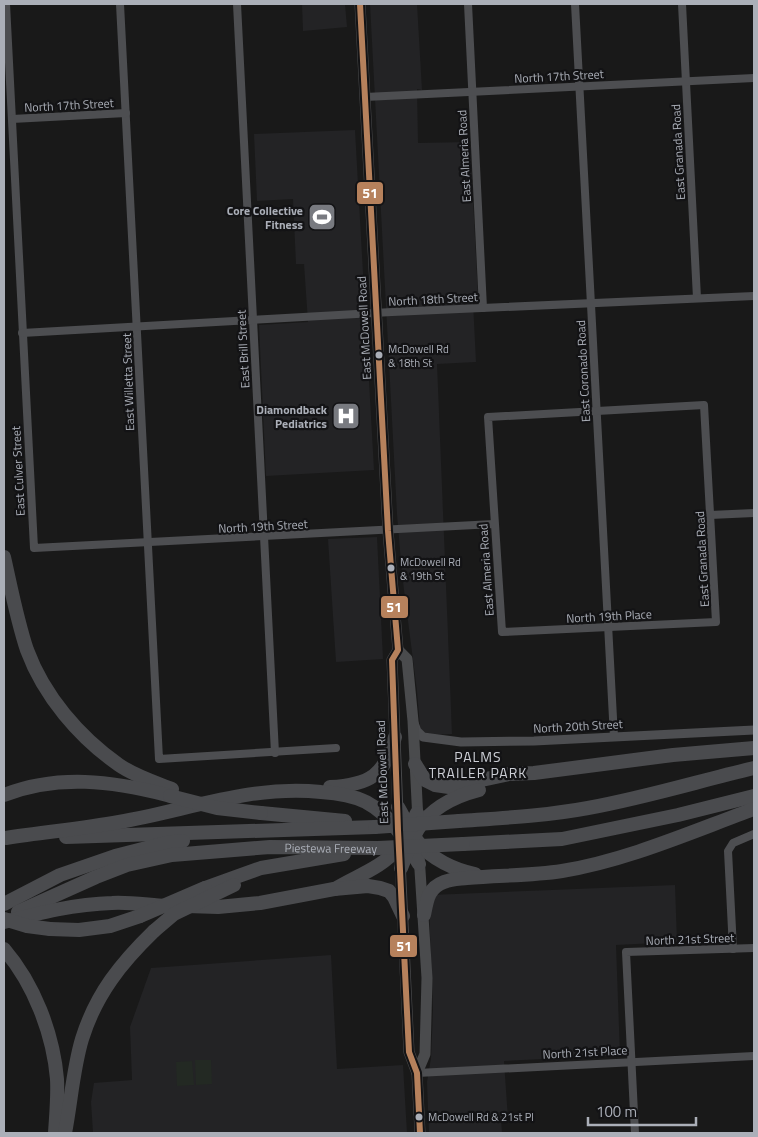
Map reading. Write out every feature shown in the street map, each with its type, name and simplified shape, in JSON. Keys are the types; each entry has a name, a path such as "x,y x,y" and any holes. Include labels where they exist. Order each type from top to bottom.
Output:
{"highway":[{"path":"4,557 18,622 28,652 41,680 67,717 93,744 120,766 145,779 180,791 261,812 284,823"},
{"path":"5,838 119,822 247,794 305,790 362,783 377,774 387,760 395,737"},
{"path":"415,764 425,780 441,786 460,785 509,774 534,773 673,754 754,748"},
{"name":"Piestewa Freeway","path":"5,838 337,819 375,827 538,815 587,808 669,791 754,768"},
{"path":"334,889 383,862 428,818 452,799 476,790 511,782 534,773"},
{"path":"4,795 20,789 46,784 70,781 94,782 136,787 217,808 261,812"},
{"path":"305,790 334,793 364,801 386,815 409,837 448,865 466,872 488,876"},
{"name":"Piestewa Freeway","path":"4,920 96,877 127,865 172,855 270,846 378,848 568,838 678,815 754,796"},
{"path":"398,807 420,864"},
{"path":"424,915 428,896 432,889 451,880 531,874 597,863 676,838 754,809"},
{"path":"401,868 417,813"},
{"path":"4,904 60,875 115,856 166,843 284,823"},
{"path":"4,920 50,929 79,930 110,926 261,868 378,848"},
{"path":"65,1133 82,1039 96,1005 113,975 129,956 174,914 234,885 313,859"},
{"path":"4,920 80,906 112,903 218,906 260,903 334,889 368,886 388,891 394,897 403,916"},
{"path":"4,948 38,1004 52,1050 57,1080 54,1133"}],"main road":[{"name":"East McDowell Road","path":"360,4 388,530 398,650 392,660 398,807"},
{"name":"East McDowell Road","path":"398,650 407,659 413,721 417,813"},
{"path":"417,1073 425,1054 427,978 420,864"},
{"path":"401,868 409,1052 417,1073 420,1133"}],"street":[{"name":"East Culver Street","path":"6,4 34,548"},
{"name":"East Willetta Street","path":"120,4 159,760 275,753"},
{"name":"East Brill Street","path":"237,4 275,753"},
{"name":"East Almeria Road","path":"468,4 483,308"},
{"name":"East Coronado Road","path":"575,4 614,737"},
{"name":"East Granada Road","path":"682,4 697,298"},
{"name":"North 17th Street","path":"365,97 754,78"},
{"name":"North 17th Street","path":"12,119 126,113"},
{"name":"North 18th Street","path":"22,333 483,308 754,296"},
{"name":"East Granada Road","path":"596,412 704,405 716,622"},
{"name":"East Almeria Road","path":"502,632 488,417 596,412"},
{"path":"710,515 754,513"},
{"name":"North 19th Street","path":"34,548 494,524"},
{"name":"North 19th Place","path":"502,632 716,622"},
{"name":"North 20th Street","path":"413,721 417,731 423,737 452,742 534,741 754,730"},
{"path":"275,753 336,748"},
{"path":"733,949 728,851 733,843 754,834"},
{"name":"North 21st Street","path":"631,1061 626,952 754,948"},
{"name":"North 21st Place","path":"417,1073 754,1056"},
{"path":"631,1061 635,1133"}],"shaded area":[{"path":"302,4 345,4 347,27 303,31"},
{"path":"370,4 417,4 422,90 417,89 418,143 470,142 478,296 476,301 473,302 476,362 437,364 452,734 431,735 424,733 420,727 402,574 397,514"},
{"path":"355,130 374,470 266,476 259,325 308,322 304,264 296,264 293,199 257,201 254,134"},
{"path":"377,537 383,659 336,662 328,539"},
{"path":"675,885 677,942 616,945 620,1055 504,1061 508,1119 501,1119 502,1133 429,1133 427,1082 431,1058 433,1010 429,908 431,895"},
{"path":"331,955 337,1069 403,1065 407,1133 93,1133 91,1102 94,1083 132,1080 130,1027 151,968"},
{"path":"195,1060 211,1060 212,1084 196,1085"},
{"path":"192,1061 194,1085 177,1086 176,1062"}],"transit line":[{"name":"51","path":"360,4 388,531 398,650 392,660 409,1052 417,1073 420,1133"}],"place":[{"name":"Core Collective Fitness","path":"322,217"},
{"name":"McDowell Rd & 18th St","path":"379,355"},
{"name":"Diamondback Pediatrics","path":"346,416"},
{"name":"McDowell Rd & 19th St","path":"391,568"},
{"name":"McDowell Rd & 21st Pl","path":"419,1117"}],"district":[{"name":"PALMS TRAILER PARK","path":"478,764"}]}
